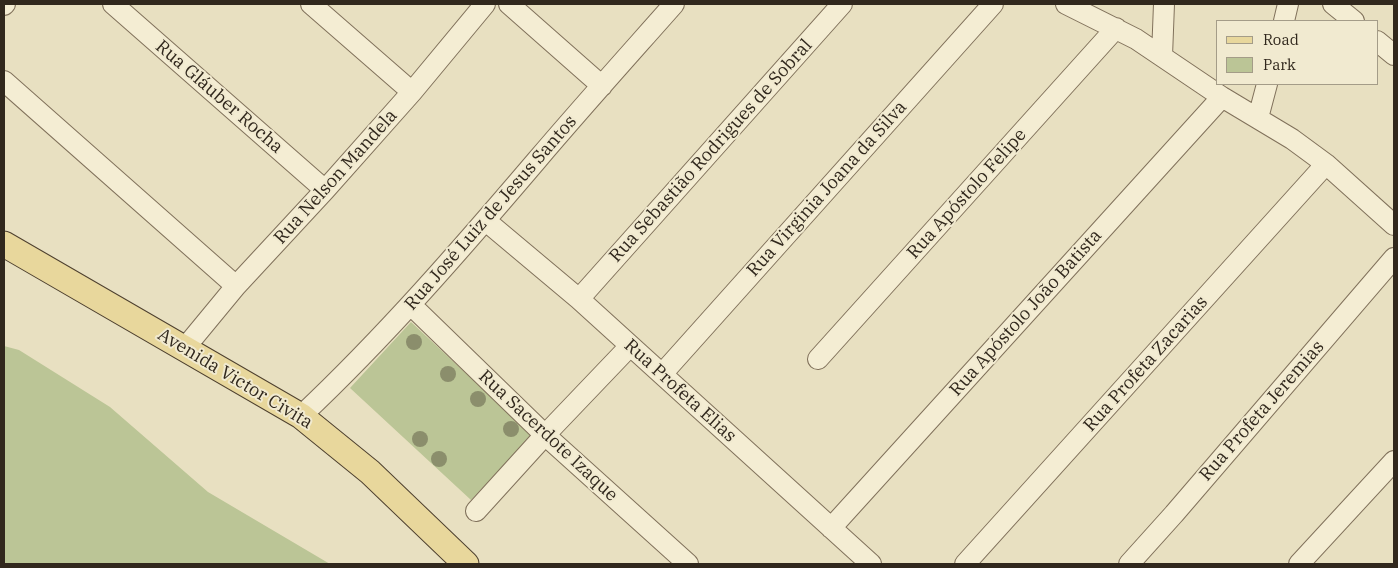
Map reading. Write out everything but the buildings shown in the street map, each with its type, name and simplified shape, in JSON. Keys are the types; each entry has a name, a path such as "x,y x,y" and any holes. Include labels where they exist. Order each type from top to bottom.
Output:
{"main road":[{"name":"Avenida Victor Civita","path":"4,244 301,416 370,472 466,564"}],"street":[{"name":"Rua Gláuber Rocha","path":"113,4 325,190"},
{"path":"311,4 412,92"},
{"name":"Rua Nelson Mandela","path":"184,348 236,286 412,92 485,4"},
{"path":"508,4 602,86"},
{"name":"Rua José Luiz de Jesus Santos","path":"301,416 411,305 674,4"},
{"name":"Rua Sebastião Rodrigues de Sobral","path":"579,299 842,4"},
{"name":"Rua Virginia Joana da Silva","path":"662,374 993,4"},
{"path":"1066,4 1116,28 1162,56 1222,97 1292,139 1326,164 1394,225"},
{"path":"1162,56 1164,4"},
{"path":"1284,20 1288,4"},
{"path":"1333,4 1353,20"},
{"name":"Rua Apóstolo Felipe","path":"818,359 1116,28"},
{"path":"1378,42 1394,55"},
{"path":"4,81 236,286"},
{"path":"1258,118 1267,85"},
{"name":"Rua Apóstolo João Batista","path":"832,528 1222,97"},
{"name":"Rua Profeta Zacarias","path":"965,564 1326,164"},
{"name":"Rua Profeta Elias","path":"486,221 579,299 871,564"},
{"name":"Rua Profeta Jeremias","path":"1129,564 1394,258"},
{"name":"Rua Sacerdote Izaque","path":"411,305 545,435 688,564"},
{"path":"476,511 630,346"},
{"path":"1299,564 1394,461"}],"green space":[{"path":"411,322 532,435 471,500 350,388"},
{"path":"4,346 19,350 110,407 208,492 330,564 4,564"}]}
